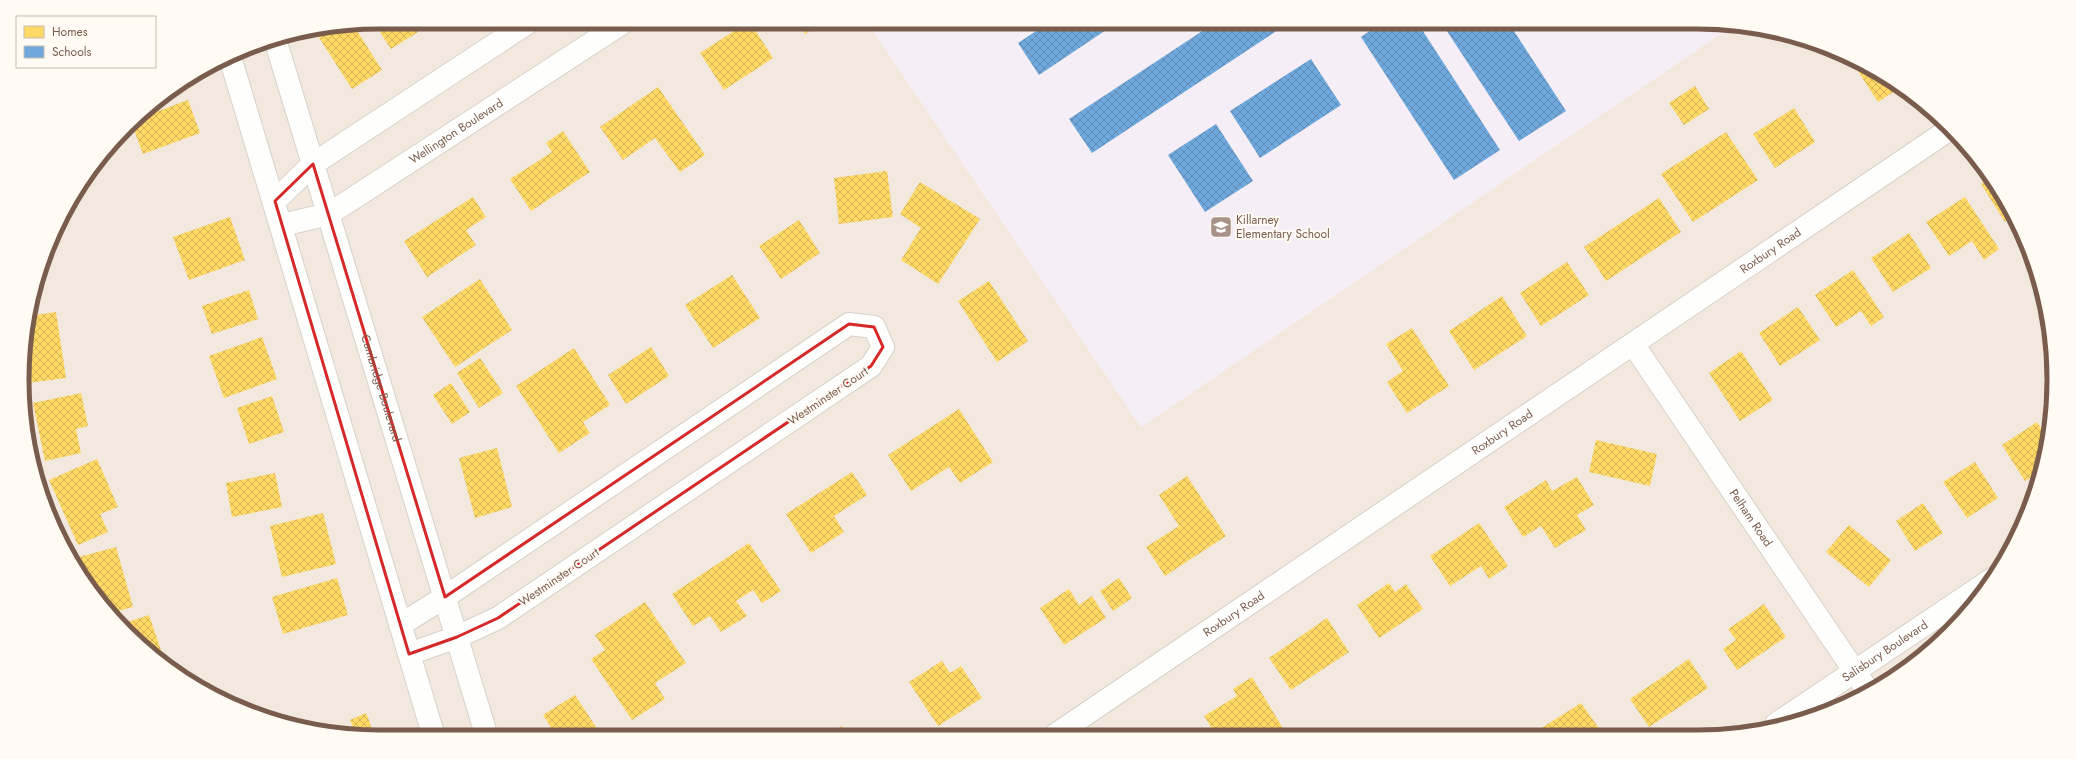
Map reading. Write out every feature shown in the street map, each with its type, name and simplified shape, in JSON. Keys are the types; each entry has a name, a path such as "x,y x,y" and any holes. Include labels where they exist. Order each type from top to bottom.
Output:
{"street":[{"path":"275,201 314,164 518,29"},
{"name":"Wellington Boulevard","path":"282,225 329,214 613,29"},
{"name":"Cambridge Boulevard","path":"278,45 486,730"},
{"path":"231,62 275,201 432,730"},
{"name":"Roxbury Road","path":"1064,730 1945,133"},
{"name":"Westminster Court","path":"400,625 445,597 849,324 874,327 882,347 871,366 498,618 457,637 409,654"},
{"name":"Pelham Road","path":"1633,344 1865,687"},
{"name":"Salisbury Boulevard","path":"1784,719 1978,589"}],"highlighted area":[{"path":"313,164 445,597 849,324 874,327 883,347 871,366 498,618 457,637 409,654 275,201"}],"shaded area":[{"path":"380,29 872,29 1141,427 1726,31 1742,32 1787,41 1831,56 1872,76 1910,101 1928,116 1960,148 1975,166 2000,204 2011,224 2035,289 2044,334 2047,380 2046,402 2044,425 2035,470 2011,535 1988,574 1960,611 1928,643 1910,658 1872,683 1852,694 1787,718 1742,727 1696,730 380,730 334,727 311,723 289,718 245,703 204,683 166,658 148,643 116,611 101,593 76,555 65,535 41,470 32,425 29,380 30,357 32,334 41,289 56,245 76,204 101,166 116,148 148,116 166,101 204,76 245,56 289,41 311,36 334,32"},
{"path":"872,29 1696,29 1726,31 1141,427"}],"building: Homes":[{"path":"378,29 416,29 418,32 391,49"},
{"path":"737,29 754,29 773,58 724,90 700,53"},
{"path":"802,29 812,29 805,34"},
{"path":"357,30 382,70 352,89 317,35"},
{"path":"1855,67 1895,91 1878,102"},
{"path":"1695,86 1709,109 1684,125 1669,103"},
{"path":"658,87 705,155 680,172 655,138 623,160 600,127"},
{"path":"188,100 200,133 143,154 134,130 150,114"},
{"path":"1794,108 1815,142 1775,168 1753,134"},
{"path":"563,131 590,172 531,211 510,179 552,152 546,143"},
{"path":"1726,132 1758,180 1693,222 1661,174"},
{"path":"887,171 893,217 839,224 834,178"},
{"path":"1985,181 2009,220 2005,222 1981,184"},
{"path":"920,182 980,219 938,284 901,260 921,228 900,214"},
{"path":"473,197 486,217 466,230 476,245 427,277 404,241"},
{"path":"1965,197 1999,249 1984,260 1972,241 1949,256 1926,222"},
{"path":"1659,198 1681,232 1606,281 1584,247"},
{"path":"230,217 245,260 189,280 173,237"},
{"path":"799,220 820,253 781,279 759,246"},
{"path":"1909,233 1931,268 1893,292 1871,258"},
{"path":"1567,262 1589,295 1541,326 1520,293"},
{"path":"1853,270 1884,317 1871,326 1861,311 1836,327 1815,295"},
{"path":"732,275 760,318 713,348 685,305"},
{"path":"480,279 512,330 455,367 422,317"},
{"path":"989,281 1028,341 997,362 958,301"},
{"path":"249,290 258,319 212,334 202,306"},
{"path":"1502,296 1527,336 1474,370 1449,331"},
{"path":"1798,307 1820,340 1780,366 1759,333"},
{"path":"56,312 66,378 29,383 32,334 35,315"},
{"path":"1412,328 1449,386 1407,413 1387,382 1403,371 1386,344"},
{"path":"262,337 277,379 224,398 209,356"},
{"path":"651,347 669,376 626,404 608,375"},
{"path":"574,348 610,405 583,422 590,433 559,453 516,386"},
{"path":"1741,351 1773,400 1740,421 1709,373"},
{"path":"480,358 503,393 479,408 457,373"},
{"path":"451,383 470,412 452,424 433,395"},
{"path":"81,393 88,426 76,429 81,453 45,461 33,403"},
{"path":"272,396 284,432 249,444 237,408"},
{"path":"959,409 993,462 960,483 949,467 911,491 888,455"},
{"path":"2037,422 2043,431 2033,476 2025,481 2002,445"},
{"path":"1596,440 1657,454 1650,486 1589,472"},
{"path":"497,448 512,507 475,518 459,458"},
{"path":"97,459 118,507 100,514 108,532 78,545 49,480"},
{"path":"1975,462 1998,498 1967,518 1943,482"},
{"path":"852,472 867,495 834,516 844,532 811,553 786,514"},
{"path":"275,473 282,507 232,517 226,483"},
{"path":"1187,476 1226,536 1165,576 1146,547 1179,526 1159,495"},
{"path":"1577,477 1594,505 1577,515 1586,530 1555,548 1541,526 1523,537 1504,507 1546,480 1552,491"},
{"path":"1923,503 1943,533 1915,551 1896,521"},
{"path":"323,513 336,564 282,577 270,526"},
{"path":"1479,523 1508,566 1489,579 1481,566 1450,586 1430,556"},
{"path":"1849,525 1891,560 1869,587 1826,552"},
{"path":"749,543 781,591 762,603 753,590 736,601 747,616 721,632 710,616 693,626 672,594"},
{"path":"116,547 133,607 116,611 101,593 80,562 79,557"},
{"path":"337,578 348,615 283,634 272,597"},
{"path":"1119,578 1132,598 1113,611 1100,591"},
{"path":"1389,583 1395,592 1406,584 1423,609 1379,638 1357,605"},
{"path":"1069,589 1079,605 1092,596 1106,618 1064,645 1040,608"},
{"path":"645,602 686,663 655,683 665,699 632,720 591,659 605,650 595,635"},
{"path":"1764,604 1786,637 1737,670 1723,649 1736,640 1728,629"},
{"path":"149,615 163,655 148,643 127,622"},
{"path":"1327,618 1349,652 1291,690 1269,658"},
{"path":"1689,659 1708,688 1649,727 1630,699"},
{"path":"942,661 950,673 961,666 982,698 938,726 909,682"},
{"path":"1252,677 1284,730 1213,730 1204,716 1237,696 1233,689"},
{"path":"575,695 598,730 553,730 543,715"},
{"path":"1581,703 1600,730 1538,730"},
{"path":"366,713 373,730 354,729 350,720"},
{"path":"842,726 845,730 836,730"}],"building: Schools":[{"path":"1039,29 1108,29 1039,75 1018,43"},
{"path":"1205,29 1279,29 1092,153 1069,119"},
{"path":"1373,29 1422,29 1500,150 1454,180 1361,37"},
{"path":"1446,29 1513,29 1566,111 1519,141"},
{"path":"1311,59 1341,105 1260,158 1230,111"},
{"path":"1216,124 1253,181 1205,212 1168,155"}],"place":[{"name":"Killarney Elementary School","path":"1221,227"}]}
